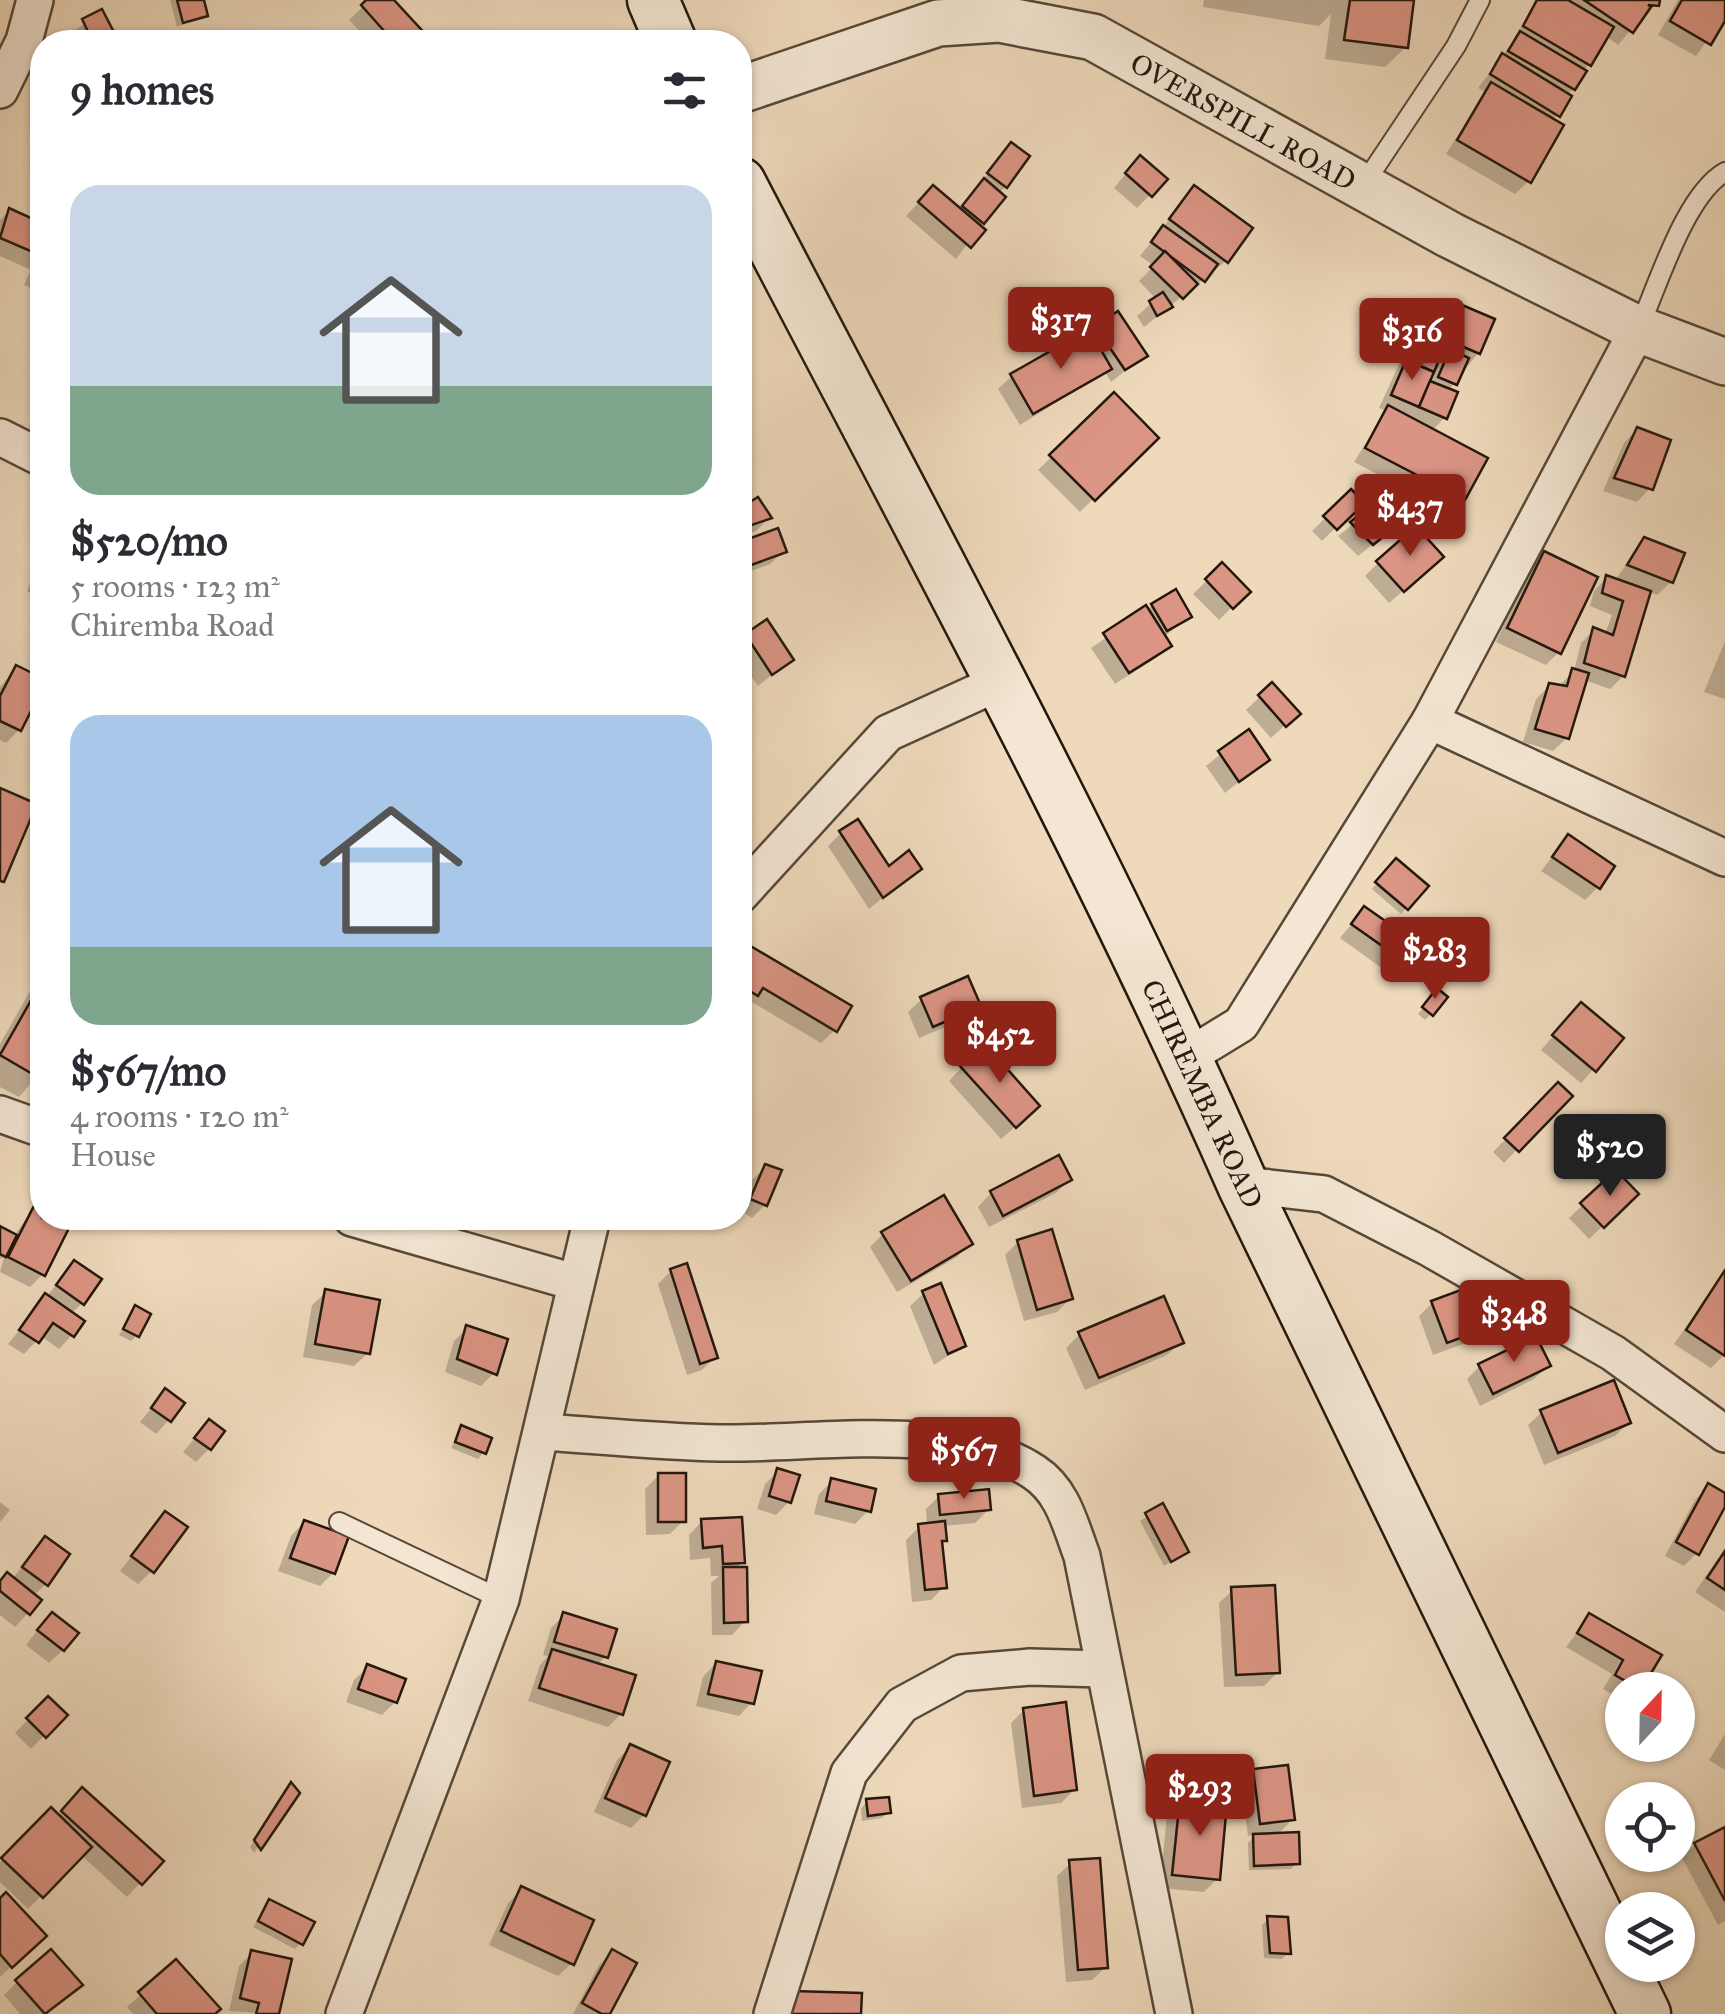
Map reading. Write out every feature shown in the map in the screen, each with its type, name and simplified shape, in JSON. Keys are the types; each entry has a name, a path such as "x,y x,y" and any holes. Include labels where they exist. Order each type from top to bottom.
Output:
{"main road":[{"path":"652,0 666,30"},
{"name":"CHIREMBA ROAD","path":"752,206 1000,682 1187,1057 1243,1184 1645,2014"}],"street":[{"path":"0,90 24,41 35,0"},
{"name":"OVERSPILL ROAD","path":"752,86 938,23 999,19 1093,37 1361,189 1638,329 1725,362"},
{"path":"1187,1057 1241,1024 1430,721 1638,329"},
{"path":"0,437 30,452"},
{"path":"752,882 888,733 1000,682"},
{"path":"1430,721 1725,858"},
{"path":"2,1120 30,1126"},
{"path":"1243,1184 1324,1194 1429,1248 1613,1353 1725,1434"},
{"path":"394,1230 574,1282"},
{"path":"344,2014 502,1600 589,1230"},
{"path":"544,1432 718,1443 950,1442 991,1449 1035,1472 1058,1492 1082,1556 1174,2014"},
{"path":"772,2014 849,1773 902,1706 961,1673 1104,1669"}],"lane":[{"path":"1361,189 1412,117 1480,0"},
{"path":"1638,329 1692,209 1707,182 1725,172"},
{"path":"339,1522 502,1600"}],"building":[{"path":"177,0 204,0 208,16 183,23"},
{"path":"366,0 394,0 422,30 383,30 361,5"},
{"path":"1350,0 1414,0 1408,48 1344,40"},
{"path":"1537,0 1568,0 1614,27 1591,66 1523,26"},
{"path":"1584,0 1660,0 1659,6 1648,5 1651,7 1633,33"},
{"path":"1682,0 1725,0 1725,21 1711,45 1670,21"},
{"path":"102,9 113,30 87,30 82,19"},
{"path":"1520,31 1587,71 1575,90 1508,51"},
{"path":"1502,53 1572,96 1560,117 1490,74"},
{"path":"1491,82 1564,125 1531,183 1457,140"},
{"path":"1011,142 1030,156 1007,188 987,173"},
{"path":"1140,155 1168,179 1152,197 1125,173"},
{"path":"984,178 1006,197 984,224 962,206"},
{"path":"933,185 986,230 971,248 918,202"},
{"path":"1194,185 1253,228 1228,263 1169,219"},
{"path":"9,208 30,218 30,251 0,238"},
{"path":"1163,225 1218,264 1205,282 1151,242"},
{"path":"1165,251 1198,284 1183,299 1150,267"},
{"path":"1163,292 1173,307 1157,316 1149,301"},
{"path":"1462,305 1495,319 1480,354 1447,340"},
{"path":"1118,311 1148,356 1125,370 1095,326"},
{"path":"1089,329 1112,369 1033,414 1010,374"},
{"path":"1419,332 1446,344 1434,372 1406,360"},
{"path":"1450,349 1469,358 1457,385 1438,377"},
{"path":"1406,360 1434,372 1419,407 1391,395"},
{"path":"1430,381 1458,392 1447,419 1419,407"},
{"path":"1114,392 1159,438 1095,501 1049,455"},
{"path":"1388,405 1488,458 1465,500 1365,448"},
{"path":"1637,427 1671,440 1653,490 1614,478"},
{"path":"1351,489 1365,503 1337,530 1323,516"},
{"path":"758,497 772,518 752,525 752,501"},
{"path":"1382,497 1404,520 1373,545 1350,522"},
{"path":"1416,526 1444,557 1404,592 1376,561"},
{"path":"778,528 787,552 752,565 752,538"},
{"path":"1644,537 1685,553 1673,583 1627,565"},
{"path":"1544,551 1598,577 1561,654 1507,628"},
{"path":"1222,562 1251,592 1233,609 1205,579"},
{"path":"1606,575 1651,591 1625,677 1584,663 1593,627 1613,635 1623,601 1602,593"},
{"path":"1176,589 1192,617 1167,631 1151,604"},
{"path":"1146,605 1172,646 1129,673 1103,633"},
{"path":"767,619 794,660 772,675 752,645 752,629"},
{"path":"16,665 30,672 30,713 21,731 0,721 0,696"},
{"path":"1572,668 1589,673 1569,739 1535,729 1549,683 1567,686"},
{"path":"1272,682 1301,714 1286,727 1258,695"},
{"path":"1249,729 1270,760 1239,782 1218,751"},
{"path":"0,788 30,801 30,821 4,882 0,881"},
{"path":"858,819 889,866 909,850 922,869 883,898 839,831"},
{"path":"1568,834 1615,866 1600,889 1552,857"},
{"path":"1396,858 1429,886 1408,910 1375,882"},
{"path":"1364,906 1425,949 1412,967 1351,924"},
{"path":"752,947 852,1006 837,1032 763,988 758,996 752,992"},
{"path":"968,976 981,1006 933,1027 920,997"},
{"path":"1437,988 1448,997 1433,1016 1422,1007"},
{"path":"30,1002 30,1073 0,1055"},
{"path":"1581,1002 1624,1038 1596,1072 1552,1035"},
{"path":"985,1044 1040,1106 1016,1128 960,1066"},
{"path":"1558,1082 1573,1096 1519,1152 1504,1138"},
{"path":"1059,1155 1072,1180 1003,1216 990,1191"},
{"path":"765,1164 782,1170 767,1206 752,1200"},
{"path":"1616,1170 1639,1194 1604,1228 1580,1203"},
{"path":"944,1195 973,1244 911,1281 881,1232"},
{"path":"30,1214 30,1230 68,1230 45,1276 8,1257"},
{"path":"0,1226 17,1235 6,1257 0,1254"},
{"path":"1052,1229 1073,1299 1037,1310 1017,1240"},
{"path":"74,1260 102,1279 84,1305 56,1285"},
{"path":"687,1263 718,1358 700,1364 670,1269"},
{"path":"1725,1270 1725,1356 1686,1330"},
{"path":"941,1283 966,1346 948,1354 922,1291"},
{"path":"1466,1288 1482,1330 1447,1343 1431,1301"},
{"path":"325,1289 380,1300 370,1354 315,1344"},
{"path":"45,1293 85,1321 74,1337 53,1323 39,1343 19,1330"},
{"path":"1164,1296 1184,1343 1099,1378 1078,1332"},
{"path":"135,1305 151,1314 139,1337 123,1329"},
{"path":"466,1325 508,1339 497,1375 457,1359"},
{"path":"1536,1336 1551,1366 1493,1394 1478,1364"},
{"path":"1614,1380 1631,1423 1558,1453 1540,1410"},
{"path":"165,1388 185,1403 171,1422 151,1408"},
{"path":"209,1419 225,1431 211,1450 194,1438"},
{"path":"461,1425 492,1438 486,1454 455,1442"},
{"path":"777,1468 800,1475 791,1503 769,1496"},
{"path":"658,1473 686,1473 686,1522 658,1522"},
{"path":"831,1478 876,1489 871,1512 826,1501"},
{"path":"1708,1483 1725,1493 1725,1507 1699,1555 1676,1542"},
{"path":"989,1489 991,1510 940,1515 938,1494"},
{"path":"1163,1503 1189,1552 1171,1562 1145,1513"},
{"path":"165,1511 188,1527 154,1573 131,1556"},
{"path":"742,1517 745,1563 723,1564 722,1546 703,1548 701,1519"},
{"path":"304,1520 349,1536 335,1574 290,1558"},
{"path":"945,1521 947,1541 942,1541 947,1588 925,1590 918,1524"},
{"path":"45,1536 70,1554 48,1586 22,1567"},
{"path":"1725,1551 1725,1590 1707,1578"},
{"path":"723,1567 747,1567 748,1622 724,1623"},
{"path":"7,1572 42,1600 30,1615 0,1591 0,1581"},
{"path":"1275,1585 1280,1673 1236,1675 1231,1587"},
{"path":"52,1612 79,1633 64,1651 37,1630"},
{"path":"563,1612 617,1629 608,1658 554,1642"},
{"path":"1589,1613 1662,1655 1652,1672 1617,1672 1623,1660 1577,1633"},
{"path":"552,1649 636,1675 623,1715 539,1688"},
{"path":"716,1661 762,1671 754,1704 708,1694"},
{"path":"367,1664 406,1679 397,1703 358,1689"},
{"path":"48,1696 68,1715 46,1738 26,1718"},
{"path":"1066,1702 1077,1790 1034,1796 1023,1708"},
{"path":"630,1744 670,1762 646,1816 605,1798"},
{"path":"1288,1765 1295,1820 1260,1824 1253,1769"},
{"path":"291,1782 300,1793 261,1850 254,1840"},
{"path":"82,1787 164,1861 142,1885 61,1811"},
{"path":"889,1797 891,1813 868,1816 866,1799"},
{"path":"1180,1798 1227,1803 1220,1880 1172,1875"},
{"path":"51,1807 92,1847 43,1898 1,1858"},
{"path":"1725,1827 1725,1901 1695,1845"},
{"path":"1299,1832 1300,1864 1254,1866 1253,1834"},
{"path":"1100,1858 1108,1968 1078,1970 1069,1860"},
{"path":"521,1886 594,1920 574,1965 501,1931"},
{"path":"6,1892 47,1936 12,1968 0,1954 0,1898"},
{"path":"269,1899 315,1922 303,1945 258,1921"},
{"path":"1267,1916 1288,1917 1291,1954 1270,1953"},
{"path":"51,1949 83,1985 45,2014 15,1980"},
{"path":"612,1949 637,1963 610,2014 602,2014 582,2003"},
{"path":"251,1950 292,1959 279,2014 256,2014 259,2003 240,1998"},
{"path":"176,1959 221,2009 215,2014 157,2014 138,1992"},
{"path":"793,1991 862,1993 861,2014 791,2014"}]}
